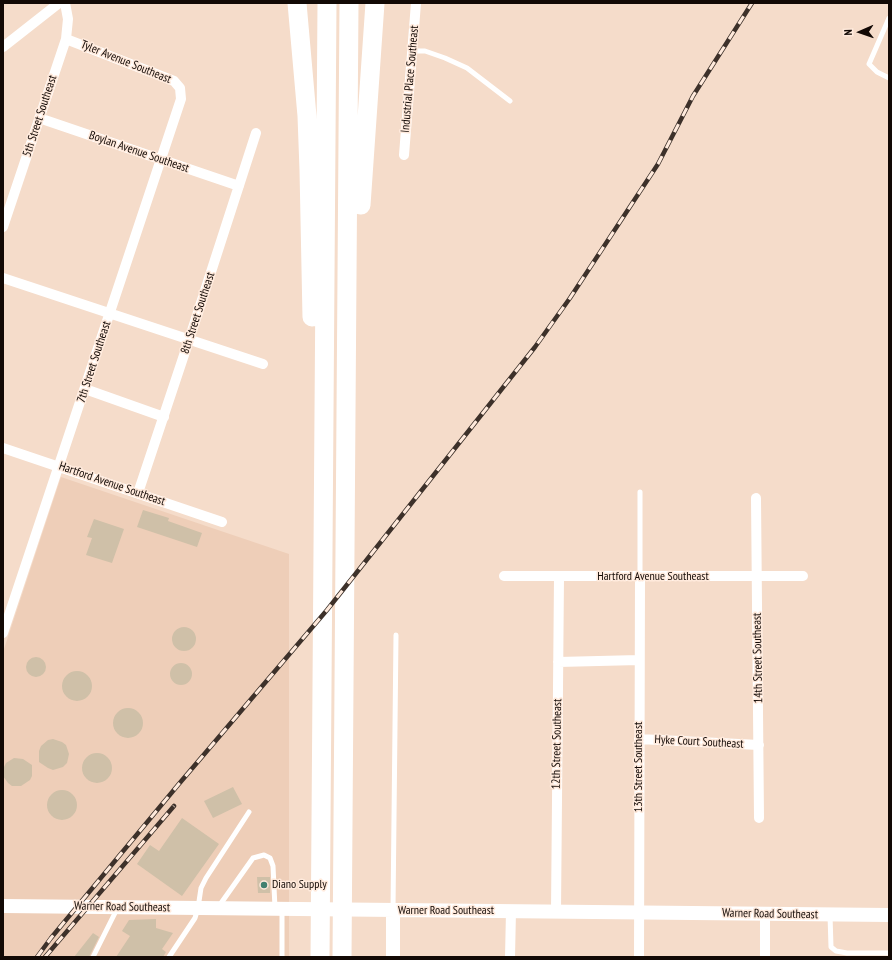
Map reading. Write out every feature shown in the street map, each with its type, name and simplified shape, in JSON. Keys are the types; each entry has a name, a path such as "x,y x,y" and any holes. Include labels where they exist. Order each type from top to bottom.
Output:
{"highway":[{"path":"297,3 307,124 313,354 324,470"},
{"path":"320,957 327,3"},
{"path":"342,957 349,3"},
{"path":"346,401 357,334 362,180 375,3"}],"street":[{"path":"3,47 59,3"},
{"name":"5th Street Southeast","path":"3,227 66,38 68,19 65,3"},
{"name":"Industrial Place Southeast","path":"404,155 416,3"},
{"name":"Tyler Avenue Southeast","path":"66,38 174,81 181,91"},
{"name":"7th Street Southeast","path":"3,633 5,621 85,390 161,159 180,106 181,91"},
{"name":"Boylan Avenue Southeast","path":"40,118 240,186"},
{"name":"8th Street Southeast","path":"138,493 240,186 256,133"},
{"path":"3,278 263,364"},
{"path":"85,390 164,417"},
{"name":"Hartford Avenue Southeast","path":"3,448 222,522"},
{"name":"14th Street Southeast","path":"756,498 759,818"},
{"name":"Hartford Avenue Southeast","path":"504,576 803,576"},
{"name":"12th Street Southeast","path":"556,912 559,577"},
{"name":"13th Street Southeast","path":"639,957 640,577"},
{"path":"558,662 639,660"},
{"name":"Hyke Court Southeast","path":"639,739 759,745"},
{"name":"Warner Road Southeast","path":"3,906 889,915"},
{"path":"393,910 393,957"},
{"path":"510,957 511,911"},
{"path":"765,914 765,957"}],"lane":[{"path":"889,18 869,64 877,72 889,78"},
{"path":"412,50 425,51 467,68 510,100"},
{"path":"640,492 640,577"},
{"path":"393,910 396,635"},
{"path":"169,957 195,918 201,888 206,878 249,812"},
{"path":"218,909 253,858 264,855 270,858 273,866 282,957"},
{"path":"93,957 118,907"},
{"path":"830,914 831,947 836,951 847,953 889,953"}],"shaded area":[{"path":"61,477 289,554 289,957 3,957 3,652"}],"building":[{"path":"143,510 169,518 168,521 202,533 197,547 137,527"},
{"path":"94,519 124,529 112,563 86,555 92,538 87,537"},
{"path":"184,627 193,630 196,639 193,648 184,651 175,648 172,639 175,630"},
{"path":"36,657 43,660 46,667 43,674 36,677 29,674 26,667 29,660"},
{"path":"177,663 185,663 192,670 192,678 185,685 177,685 170,678 170,670"},
{"path":"77,671 88,675 92,686 88,697 77,701 66,697 62,686 66,675"},
{"path":"128,708 139,712 143,723 139,734 128,738 117,734 113,723 117,712"},
{"path":"53,739 66,745 69,754 67,763 63,767 53,770 39,762 39,751 41,746 48,740"},
{"path":"97,753 103,754 111,762 111,774 103,782 97,783 91,782 83,774 82,768 83,762 91,754"},
{"path":"14,758 23,759 32,765 32,776 30,780 21,786 12,786 3,776 6,763"},
{"path":"233,787 242,804 213,818 204,801"},
{"path":"62,790 73,794 77,805 73,816 62,820 51,816 47,805 51,794"},
{"path":"182,818 219,844 182,896 137,864 150,845 159,851"},
{"name":"Diano Supply","path":"257,877 270,877 270,893 258,893"},
{"path":"156,919 156,928 173,933 162,949 166,952 163,957 116,957 130,936 122,931 129,920"},
{"path":"93,933 99,937 89,957 74,957"}],"railway":[{"path":"37,957 51,938 178,785 327,610 535,347 570,298 658,164 693,96 752,3"},
{"path":"45,957 174,806"}],"place":[{"name":"Diano Supply","path":"264,885"}]}
